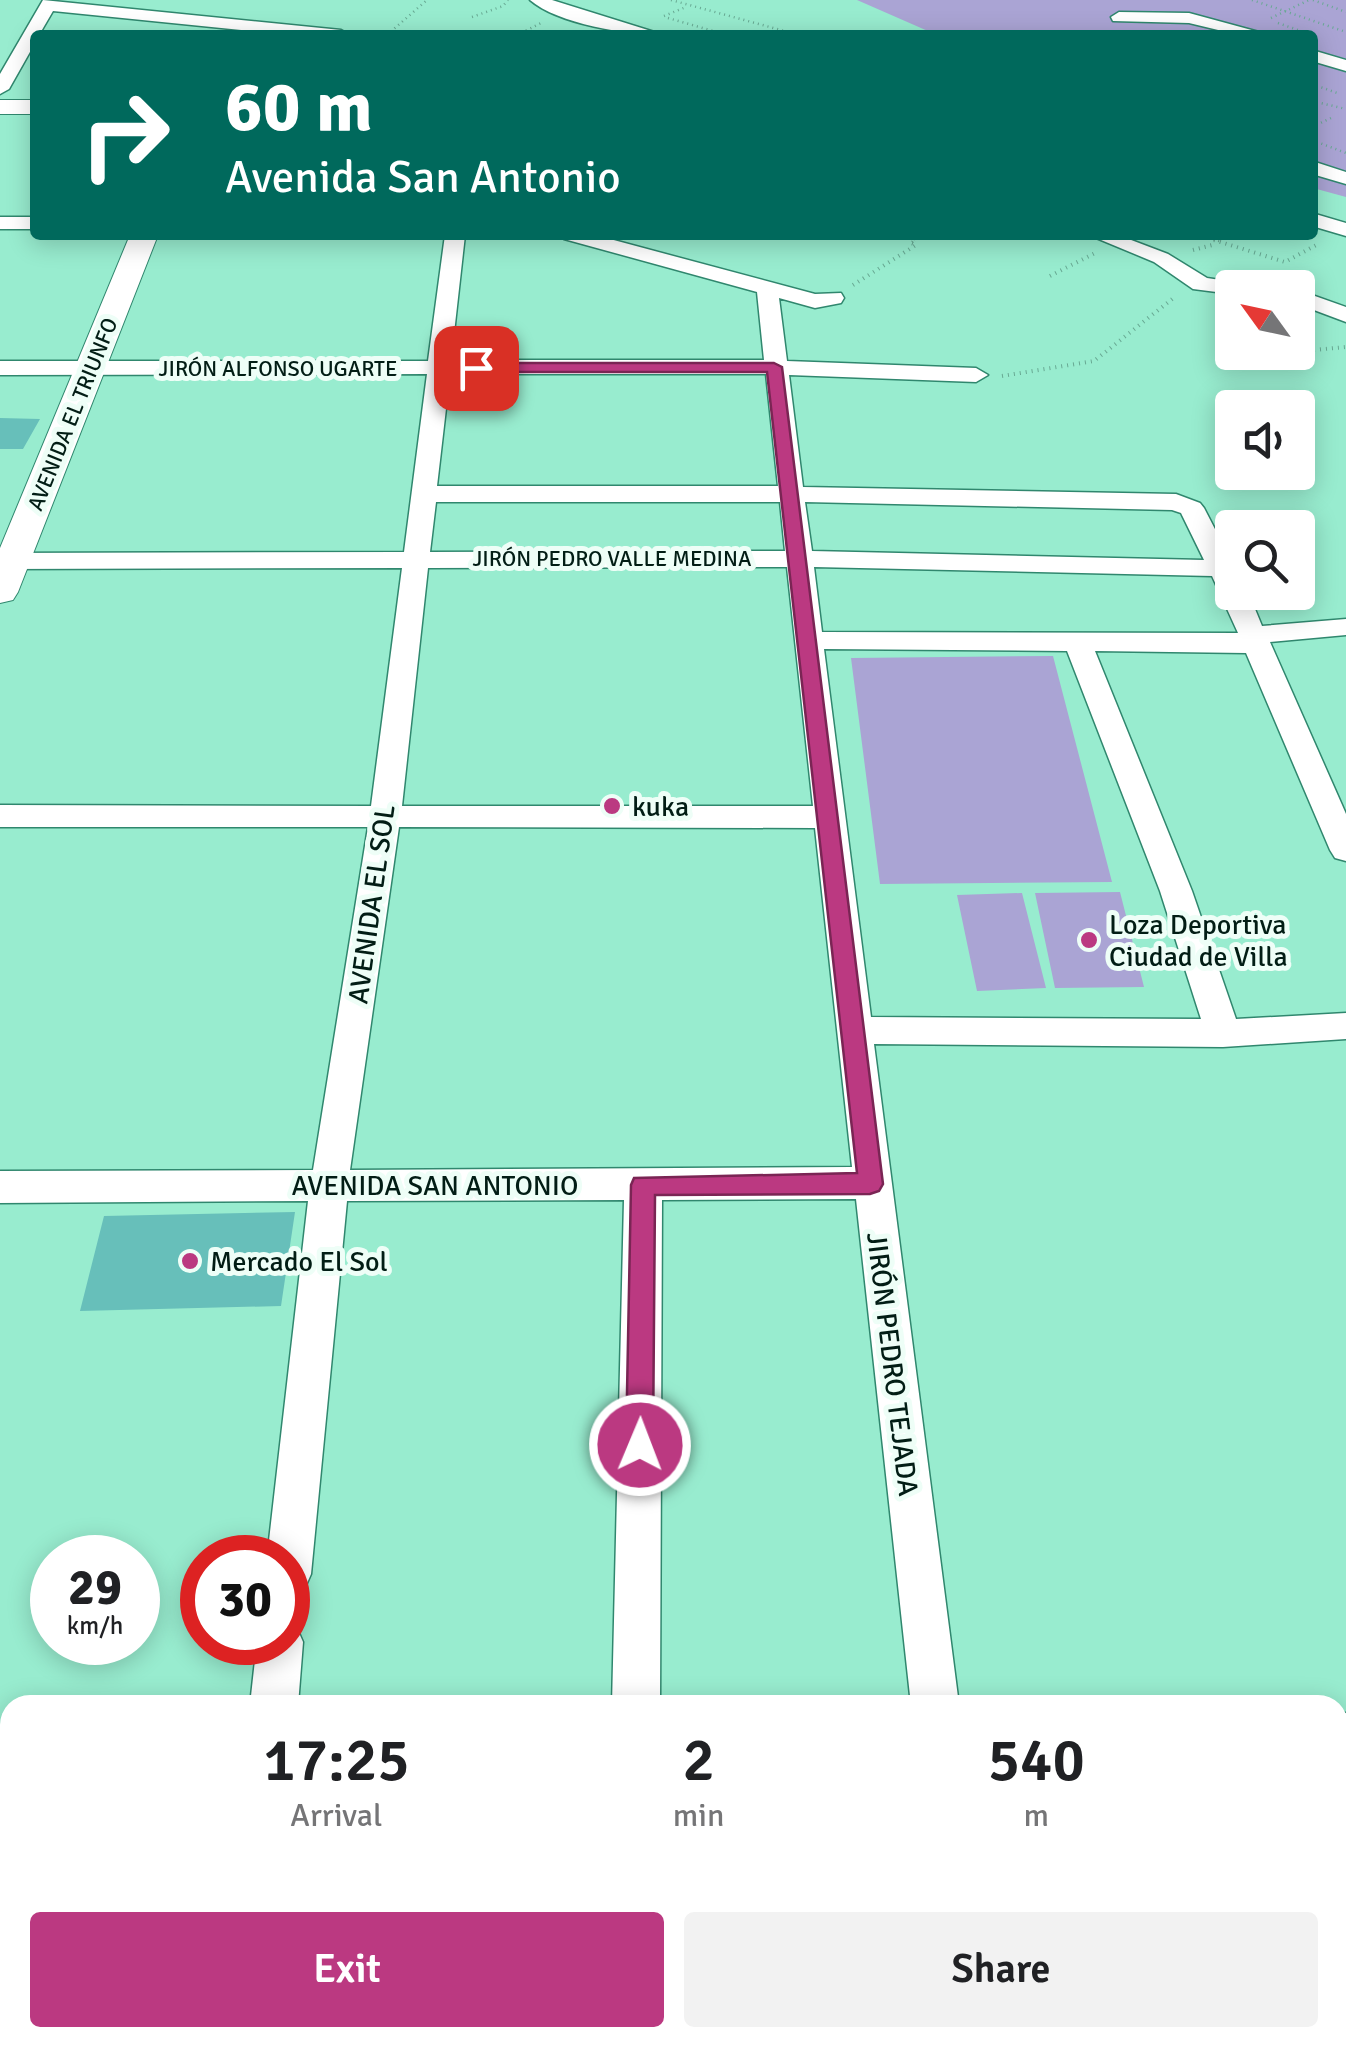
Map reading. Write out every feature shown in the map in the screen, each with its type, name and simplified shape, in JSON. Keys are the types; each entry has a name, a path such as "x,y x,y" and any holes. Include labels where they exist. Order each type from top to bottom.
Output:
{"street":[{"path":"538,0 565,12 635,30"},
{"path":"34,30 50,3 296,30"},
{"path":"1119,17 1189,18 1239,30"},
{"path":"0,88 30,37"},
{"path":"1318,57 1346,66"},
{"path":"0,107 30,108"},
{"path":"1318,169 1346,178"},
{"path":"1318,221 1346,230"},
{"path":"0,223 30,223"},
{"name":"AVENIDA EL TRIUNFO","path":"0,592 6,561 142,240"},
{"name":"AVENIDA EL SOL","path":"292,1535 328,1186 385,816 455,240"},
{"path":"590,240 815,301 833,298"},
{"path":"1113,240 1161,258 1194,281 1215,285"},
{"name":"JIRÓN PEDRO TEJADA","path":"767,287 870,1184 934,1695"},
{"path":"1315,303 1346,315"},
{"name":"JIRÓN ALFONSO UGARTE","path":"0,368 774,367 976,375"},
{"path":"424,494 791,494 1176,502 1191,508 1215,555"},
{"name":"JIRÓN PEDRO VALLE MEDINA","path":"6,561 798,559 1215,583"},
{"path":"1241,610 1346,850"},
{"path":"808,640 1078,644 1253,640 1346,627"},
{"path":"1078,644 1176,891 1224,1032"},
{"path":"0,816 828,817"},
{"path":"852,1030 1224,1032 1346,1026"},
{"name":"AVENIDA SAN ANTONIO","path":"0,1187 870,1184"},
{"path":"636,1695 643,1185"},
{"path":"275,1695 278,1665"}],"path":[{"path":"393,30 427,0"},
{"path":"472,17 508,0"},
{"path":"671,0 779,30"},
{"path":"1252,0 1346,32"},
{"path":"1314,0 1346,12"},
{"path":"1318,86 1340,94"},
{"path":"1318,103 1346,109"},
{"path":"1318,124 1332,118"},
{"path":"1318,142 1346,153"},
{"path":"833,298 916,245 911,243 914,240"},
{"path":"1213,240 1276,262 1297,257"},
{"path":"1050,276 1122,243"},
{"path":"976,375 991,378 1094,361 1194,281"},
{"path":"1315,350 1346,347"}],"shaded area":[{"path":"857,0 1346,0 1346,197 1318,189 1318,30 926,30"},
{"path":"1053,656 1112,882 880,884 851,658"},
{"name":"Loza Deportiva Ciudad de Villa","path":"1120,892 1144,987 1055,988 1035,893"},
{"path":"1022,893 1046,988 977,991 957,895"}],"building":[{"path":"0,418 40,419 23,449 0,449"},
{"name":"Mercado El Sol","path":"295,1212 281,1306 80,1311 104,1216"}],"place":[{"name":"kuka","path":"612,806"},
{"name":"Loza Deportiva Ciudad de Villa","path":"1089,940"},
{"name":"Mercado El Sol","path":"190,1261"}],"route":[{"path":"476,368 774,367 870,1184 643,1185 640,1445"}]}
